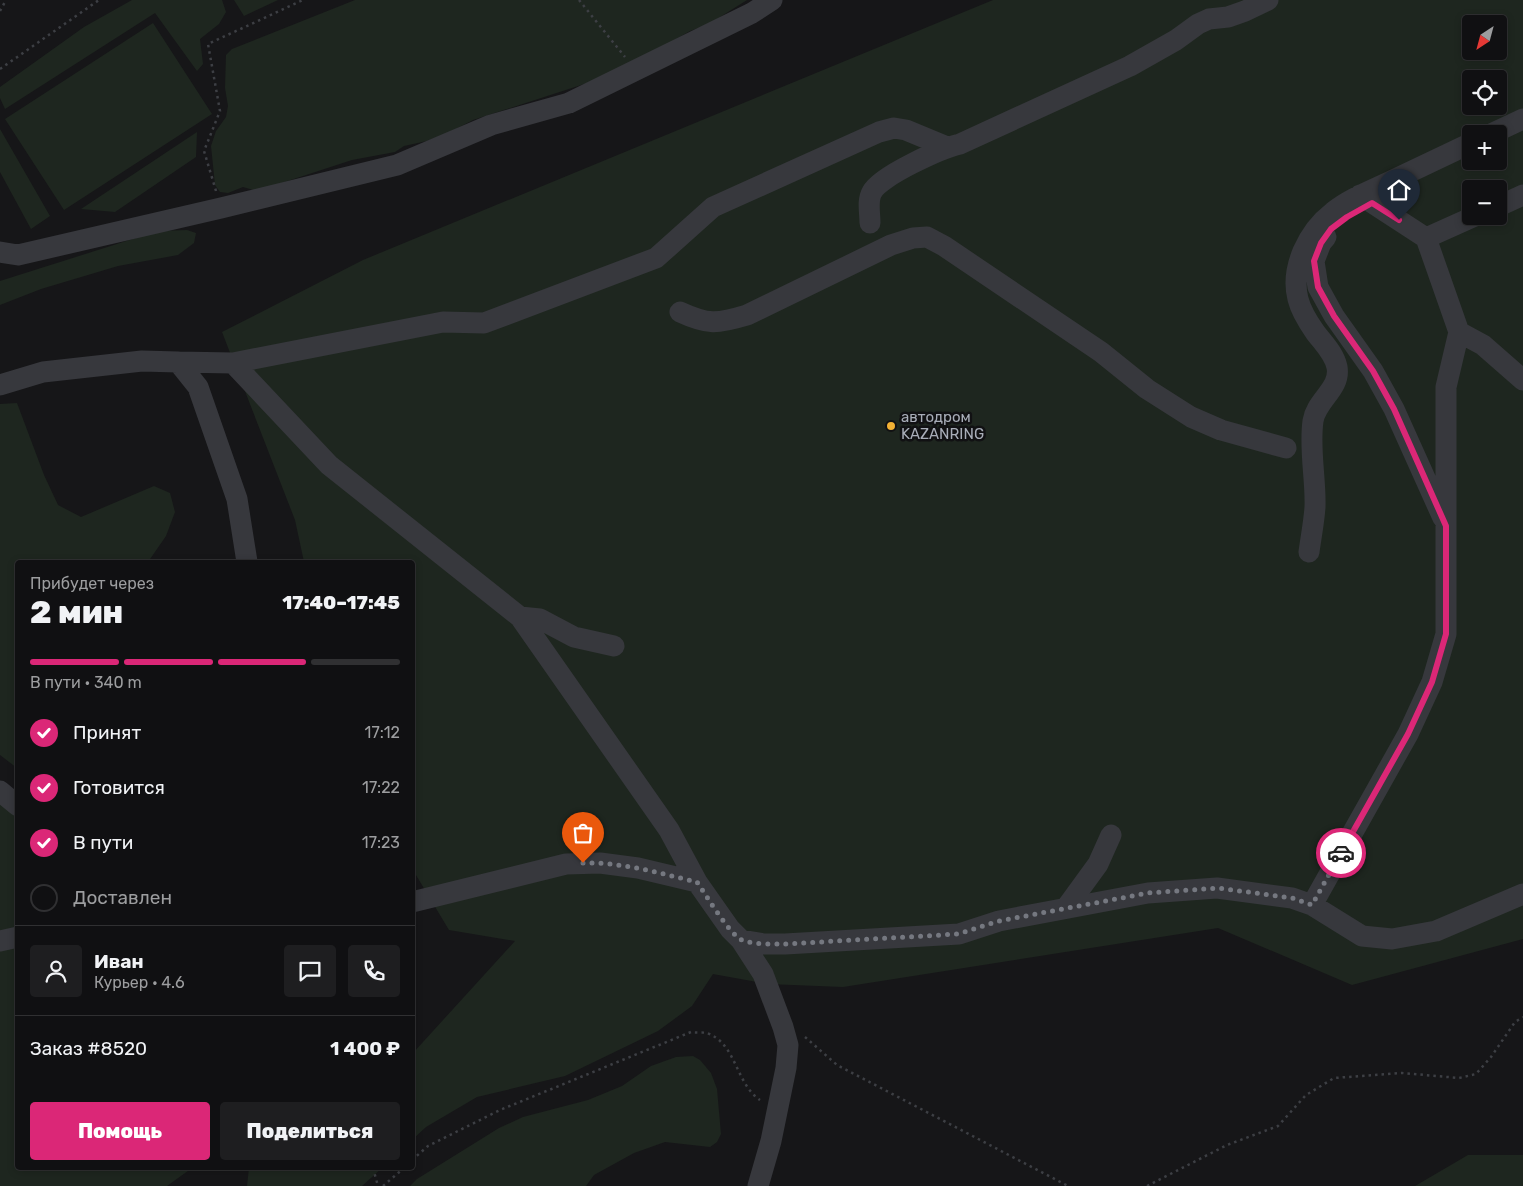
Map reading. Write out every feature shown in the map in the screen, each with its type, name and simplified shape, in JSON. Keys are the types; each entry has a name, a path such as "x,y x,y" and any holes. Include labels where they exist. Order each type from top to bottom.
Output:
{"lane":[{"path":"0,252 18,254 221,208 397,165 490,125 570,103 752,13 772,0"},
{"path":"870,222 869,201 872,191 878,183 947,147 960,144 1130,66 1176,40 1198,24 1209,19 1236,14 1268,0"},
{"path":"1507,126 1523,119"},
{"path":"0,385 43,372 142,361 234,364 443,322 484,323 656,258 713,207 879,132 894,128 906,130 947,147"},
{"path":"1309,552 1315,507 1312,431 1316,410 1335,384 1337,367 1333,356 1314,331 1304,313 1297,294 1296,275 1299,261 1305,247 1322,223 1340,206 1366,199 1462,148"},
{"path":"1507,203 1523,196"},
{"path":"1312,905 1408,734 1432,682 1446,634 1446,387 1459,332 1426,238 1366,199"},
{"path":"1366,199 1331,229 1321,243 1314,261 1318,287 1334,316 1373,371 1394,409 1446,526"},
{"path":"1426,238 1462,222"},
{"path":"680,312 697,320 711,323 727,321 747,315 891,244 913,238 927,237 944,246 1085,341 1147,389 1191,417 1221,430 1286,448"},
{"path":"1459,332 1482,345 1523,380"},
{"path":"178,362 198,387 237,499 247,560"},
{"path":"234,364 329,465 520,617 669,830 697,882 730,929 741,940 763,974 788,1045 786,1068 771,1141 758,1186"},
{"path":"520,617 540,619 574,637 614,646"},
{"path":"0,792 15,804"},
{"path":"1066,908 1098,864 1111,835"},
{"path":"415,901 566,864 600,863 638,868 697,882"},
{"path":"741,940 764,944 785,944 958,934 999,921 1148,893 1218,888 1292,898 1312,905 1362,936 1392,939 1436,931 1523,894"},
{"path":"0,942 15,939"}],"path":[{"path":"0,11 6,0"},
{"path":"0,70 100,0"},
{"path":"221,208 204,152 220,111 208,44 303,0"},
{"path":"579,0 635,70"},
{"path":"1147,1186 1227,1145 1278,1126 1306,1095 1334,1078 1402,1073 1459,1078 1476,1074 1491,1057 1515,1022 1523,1017"},
{"path":"783,1027 799,1032 837,1065 1068,1186"},
{"path":"415,1157 428,1146 500,1110 691,1032 706,1033 726,1047 745,1085 756,1097 777,1110"},
{"path":"374,1170 378,1186"},
{"path":"383,1186 402,1170"}],"shaded area":[{"path":"132,0 222,0 226,12 219,24 200,39 203,64 197,71 155,13 5,109 0,98 0,87 84,27"},
{"path":"234,0 278,0 244,16"},
{"path":"355,0 747,0 709,24 690,31 615,74 473,120 448,133 427,141 404,146 395,152 352,160 257,191 243,187 228,193 220,192 215,185 211,146 216,131 226,117 228,106 225,88 226,55 232,49"},
{"name":"автодром KAZANRING","path":"993,0 1523,0 1523,939 1352,985 1218,928 843,987 768,984 713,974 692,1006 658,1031 565,1076 477,1097 426,1127 415,1137 415,1051 515,941 449,930 415,873 415,560 304,560 295,520 222,332 363,260"},
{"path":"153,23 212,114 64,210 5,119"},
{"path":"0,129 50,216 31,229 0,172"},
{"path":"197,132 196,157 115,212 81,209"},
{"path":"187,230 196,233 194,243 178,255 118,266 41,289 0,305 0,281 158,231"},
{"path":"17,403 44,475 58,505 81,517 154,486 170,493 175,512 166,536 149,560 15,560 15,766 0,755 0,404"},
{"path":"0,803 15,813 15,1170 189,1170 167,1186 0,1186"},
{"path":"693,1056 700,1060 711,1073 717,1089 721,1134 717,1142 710,1147 665,1142 634,1153 594,1175 586,1186 410,1186 417,1179 499,1128 523,1117 588,1100 622,1086 651,1066 676,1057"},
{"path":"1468,1155 1523,1155 1523,1186 1415,1186"},
{"path":"249,1170 380,1170 362,1186 247,1186"}],"way so far":[{"path":"583,863 600,863 638,868 697,882 730,929 741,940 764,944 785,944 958,934 999,921 1148,893 1218,888 1292,898 1312,905 1341,853"}],"place":[{"name":"автодром KAZANRING","path":"891,426"}],"route":[{"path":"1341,853 1408,734 1432,682 1446,634 1446,526 1394,409 1373,371 1334,316 1318,287 1314,261 1321,243 1331,229 1347,217 1372,203 1399,220"}]}
